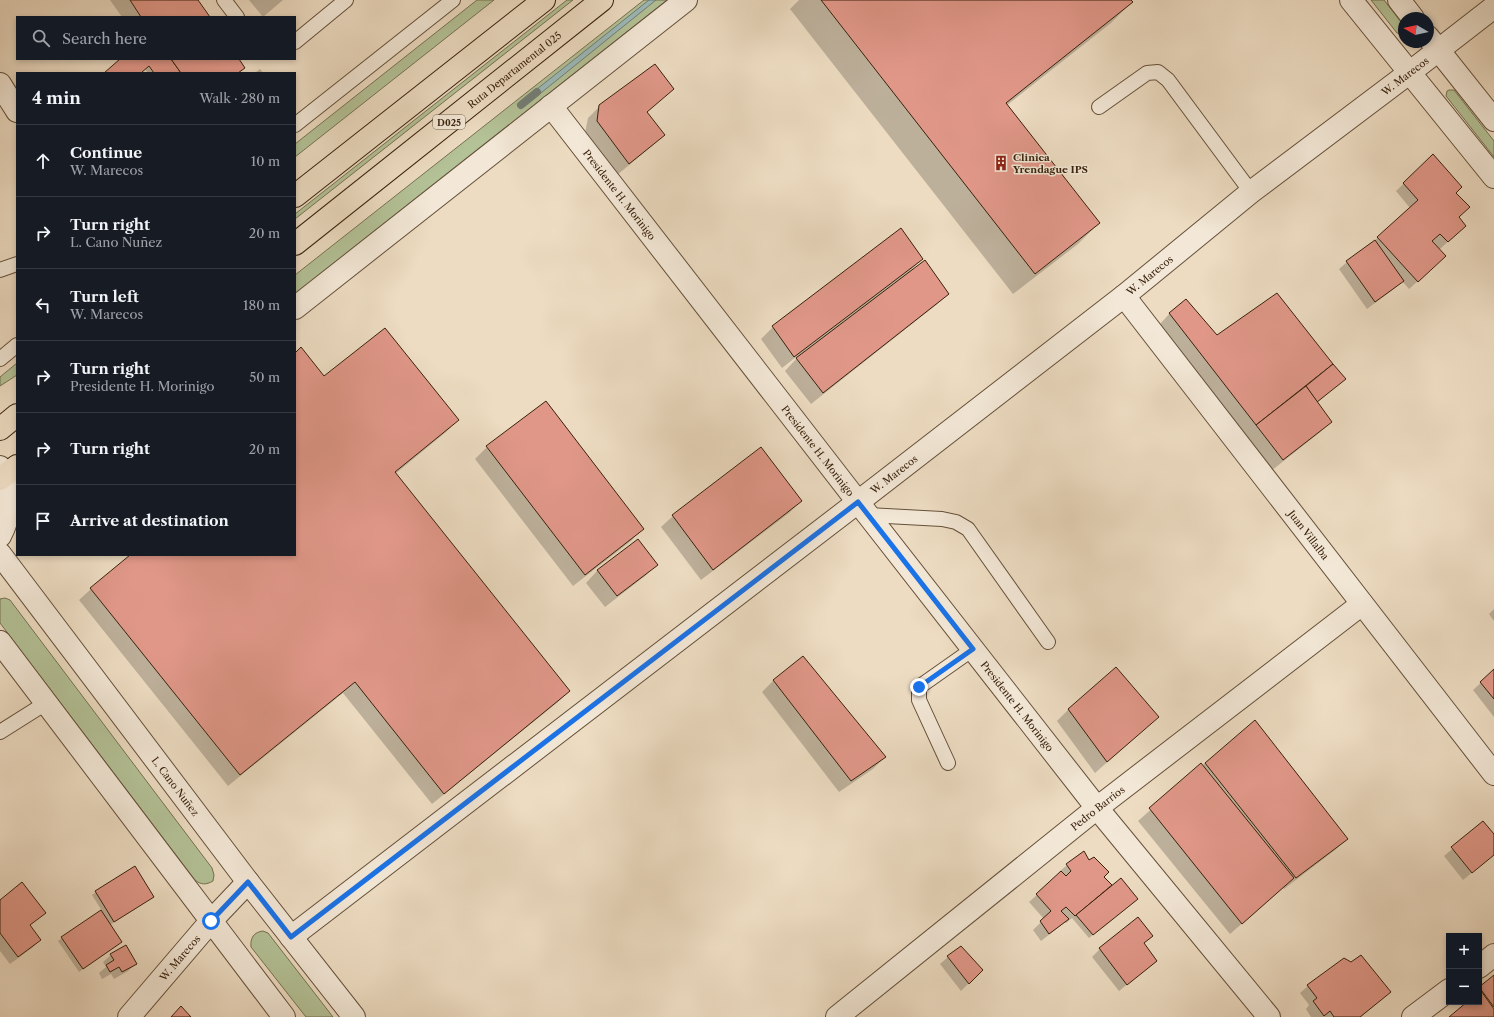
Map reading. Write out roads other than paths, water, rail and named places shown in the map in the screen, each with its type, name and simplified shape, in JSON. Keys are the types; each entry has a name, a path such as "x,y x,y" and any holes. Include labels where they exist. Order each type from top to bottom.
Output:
{"highway":[{"path":"296,195 544,0"},
{"name":"Ruta Departamental 025","path":"296,243 602,0"},
{"path":"0,429 16,417"}],"street":[{"path":"296,307 686,0"},
{"path":"1351,0 1494,177"},
{"path":"1399,0 1408,12"},
{"name":"W. Marecos","path":"1434,43 1494,7"},
{"path":"1434,45 1494,120"},
{"name":"W. Marecos","path":"291,937 863,509 1251,192 1409,73 1430,48"},
{"path":"0,84 16,109"},
{"name":"Presidente H. Morinigo","path":"551,106 1097,808 1269,1017"},
{"name":"Juan Villalba","path":"1124,296 1494,774"},
{"path":"0,536 6,525 9,502 5,472"},
{"path":"0,540 16,527"},
{"name":"L. Cano Nuñez","path":"0,554 248,882 354,1017"},
{"name":"Pedro Barrios","path":"837,1017 1097,808 1362,604"},
{"path":"0,642 284,1017"},
{"name":"W. Marecos","path":"129,1017 211,921 248,882"},
{"path":"1482,965 1494,955"},
{"path":"1413,1017 1446,992"}],"lane":[{"path":"224,0 236,16"},
{"path":"296,41 346,0"},
{"path":"296,124 453,0"},
{"path":"1099,107 1147,73 1158,72 1168,80 1251,192"},
{"path":"0,270 16,264"},
{"path":"0,359 16,346"},
{"path":"863,509 942,519 956,522 968,529 1048,642"},
{"path":"948,763 919,700 919,687 973,649"},
{"path":"0,732 46,703"}],"water":[{"path":"649,0 656,0 531,101 527,97"}],"waterway":[{"path":"521,105 537,92"}],"place":[{"name":"Clinica Yrendague IPS","path":"1001,163"}]}
